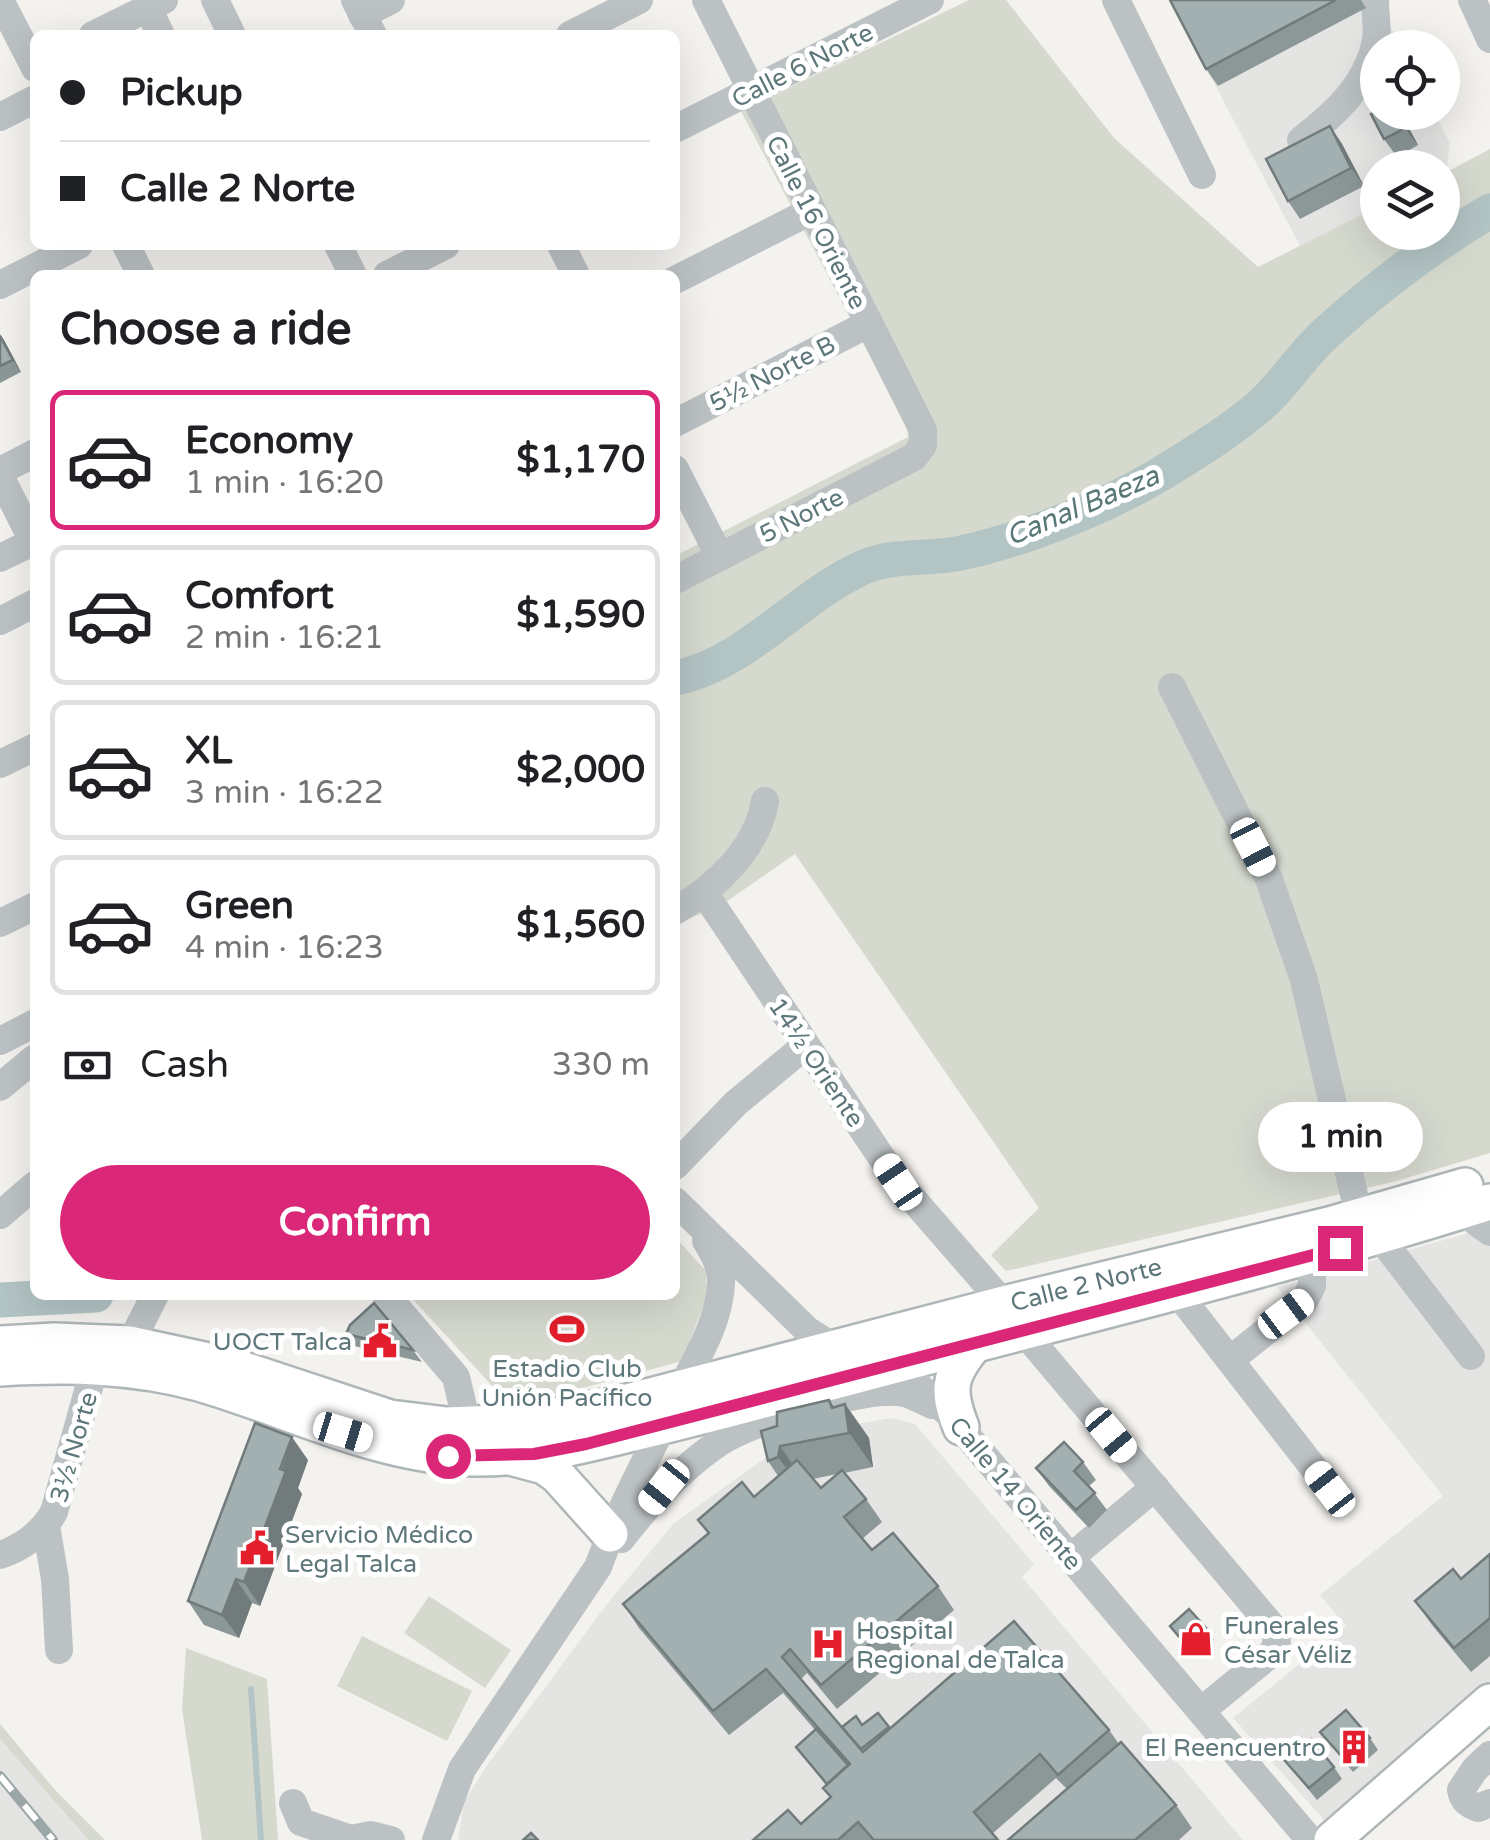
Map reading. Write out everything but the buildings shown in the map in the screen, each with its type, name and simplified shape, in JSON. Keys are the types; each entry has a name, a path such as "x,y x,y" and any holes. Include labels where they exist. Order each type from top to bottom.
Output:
{"main road":[{"name":"Calle 2 Norte","path":"0,1344 54,1340 130,1344 232,1366 390,1418 467,1424 559,1417 835,1348 1176,1291 1312,1255 1369,1226 1490,1178"},
{"name":"Calle 2 Norte","path":"508,1456 563,1449 663,1426 976,1344 1014,1318 1369,1226 1475,1206"},
{"path":"954,1420 950,1387 963,1359 976,1344"},
{"path":"0,1368 130,1369 195,1382 343,1432 424,1453 472,1458 508,1456 544,1466 557,1475 604,1550"},
{"path":"1332,1840 1490,1702"}],"street":[{"path":"0,0 30,58"},
{"path":"363,17 391,0"},
{"path":"580,30 639,0"},
{"name":"Calle 16 Oriente","path":"706,0 922,430 923,445"},
{"name":"Calle 6 Norte","path":"680,126 930,0"},
{"path":"1116,0 1202,175"},
{"path":"1301,140 1344,104 1362,77 1376,38 1375,0"},
{"path":"1472,0 1490,39"},
{"path":"218,1 230,30"},
{"path":"103,30 156,4 160,30"},
{"path":"0,117 30,102"},
{"path":"680,277 811,211"},
{"path":"0,285 69,250"},
{"path":"417,268 440,250"},
{"name":"5½ Norte B","path":"680,420 868,324"},
{"name":"5 Norte","path":"680,577 914,457 923,445"},
{"path":"30,456 0,473 30,535"},
{"path":"680,478 720,557"},
{"path":"0,558 30,545"},
{"path":"0,621 30,606"},
{"path":"1172,687 1269,879 1304,980 1369,1226 1472,1356"},
{"path":"0,764 30,749"},
{"path":"680,909 710,900 761,822 765,801"},
{"name":"14½ Oriente","path":"710,900 898,1182 1272,1626 1277,1642 1269,1655 1201,1711"},
{"path":"0,923 30,909"},
{"path":"0,1041 30,1026"},
{"path":"680,1161 736,1103 805,1046"},
{"path":"0,1087 30,1062"},
{"path":"0,1214 30,1189"},
{"name":"Calle 14 Oriente","path":"680,1206 792,1318 835,1348 888,1366 914,1382 954,1420 1310,1840"},
{"path":"1475,1206 1490,1232"},
{"path":"436,1840 462,1769 604,1550 716,1316 722,1280 713,1251 695,1222"},
{"path":"1230,1360 1304,1301 1312,1286 1312,1255"},
{"path":"1176,1291 1330,1489"},
{"path":"130,1344 152,1300"},
{"path":"390,1300 456,1377 467,1424"},
{"name":"3½ Norte","path":"0,1555 29,1541 46,1526 54,1512 95,1366"},
{"path":"604,1550 664,1487 722,1440 799,1410 837,1399 890,1392 905,1393 954,1420"},
{"path":"264,1442 276,1408"},
{"path":"1070,1557 1154,1488"},
{"name":"3½ Norte","path":"46,1526 56,1578 58,1650"},
{"path":"1490,1755 1461,1790 1469,1805 1478,1808 1490,1803"},
{"path":"292,1803 301,1822 351,1839 371,1835 391,1840"}],"shaded area":[{"path":"969,0 1006,0 1114,138 1258,267 1360,216 1360,250 1460,250 1460,165 1490,149 1490,1153 1393,1182 1006,1271 991,1255 1039,1208 795,854 723,904 680,923 680,553 908,437 906,424 741,111"},
{"path":"1170,0 1376,0 1392,30 1360,30 1360,130 1443,130 1449,150 1360,150 1360,216 1300,246"},
{"path":"1490,1227 1490,1695 1333,1830 1233,1718 1346,1626 1320,1595 1443,1496 1277,1287"},
{"name":"Estadio Club Unión Pacífico","path":"680,1242 706,1271 707,1297 682,1361 568,1392 505,1400 414,1300 680,1300"},
{"name":"Hospital Regional de Talca","path":"891,1418 915,1424 1034,1564 1022,1577 1243,1840 458,1840 464,1802 486,1767 607,1604 673,1524 779,1448 838,1427"},
{"path":"429,1596 511,1650 485,1688 404,1633"},
{"path":"362,1636 472,1691 447,1741 337,1686"},
{"path":"186,1648 267,1679 278,1840 202,1840 182,1709"},
{"path":"0,1724 54,1789 105,1840 0,1840"},
{"path":"0,1724 54,1789 105,1840 89,1840 0,1739"}],"waterway":[{"name":"Canal Baeza","path":"680,677 701,671 749,645 817,594 864,567 887,560 961,553 1010,540 1089,510 1159,475 1254,411 1345,316 1426,253 1490,211"},
{"name":"Canal Baeza","path":"0,1300 30,1298"},
{"path":"251,1689 261,1840"}],"railway":[{"path":"0,1776 53,1840"}],"place":[{"name":"Estadio Club Unión Pacífico","path":"567,1329"},
{"name":"UOCT Talca","path":"380,1341"},
{"name":"Servicio Médico Legal Talca","path":"257,1548"},
{"name":"Funerales César Véliz","path":"1196,1639"},
{"name":"Hospital Regional de Talca","path":"828,1644"},
{"name":"El Reencuentro","path":"1354,1747"}],"route":[{"path":"448,1456 534,1454 586,1444 1340,1248"}]}
